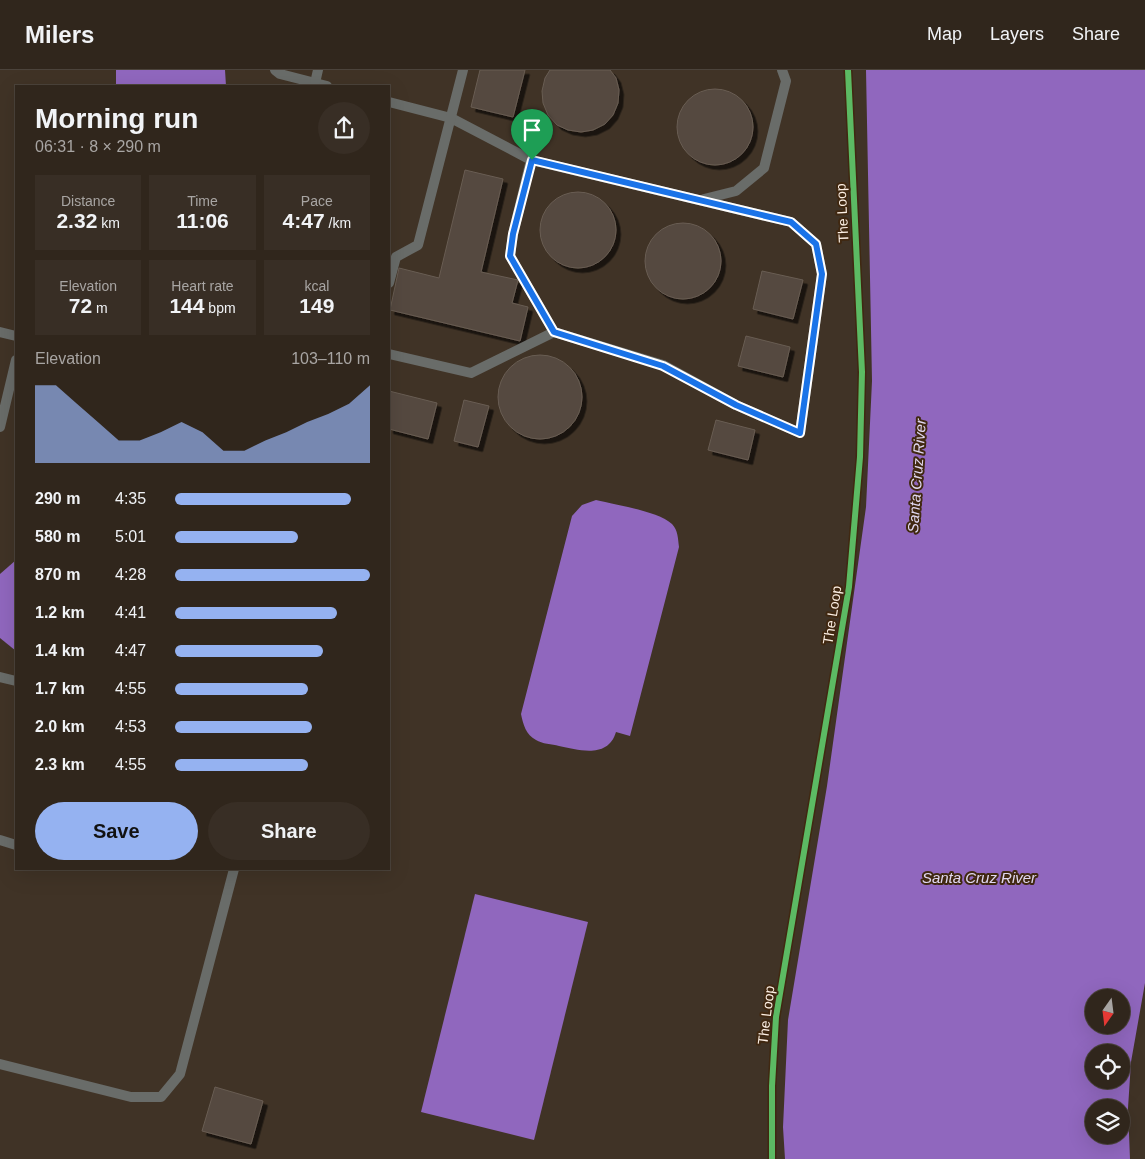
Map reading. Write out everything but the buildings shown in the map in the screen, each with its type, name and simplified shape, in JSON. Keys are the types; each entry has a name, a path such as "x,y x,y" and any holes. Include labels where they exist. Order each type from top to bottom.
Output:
{"lane":[{"path":"275,70 280,74 323,85"},
{"path":"315,83 318,70"},
{"path":"390,279 396,257 418,246 462,70"},
{"path":"703,199 736,191 764,168 786,81 782,70"},
{"path":"390,102 450,118 532,160 703,199 791,222 816,244 822,274 800,433 736,405 663,366 554,332 510,256 513,234 532,160"},
{"path":"0,332 15,336"},
{"path":"390,354 471,373 554,332"},
{"path":"0,427 15,364"},
{"path":"0,677 15,681"},
{"path":"0,840 15,845"},
{"path":"0,1064 131,1097 161,1097 180,1074 234,870"}],"water":[{"path":"116,70 225,70 226,85 116,85"},
{"name":"Santa Cruz River","path":"866,70 1145,70 1145,983 1130,1077 1130,1044 1085,1044 1085,1089 1129,1089 1129,1099 1085,1099 1085,1144 1129,1144 1130,1159 785,1159 783,1127 788,1020 827,786 866,507 872,381"},
{"path":"596,500 625,506 666,519 675,529 679,547 630,736 616,732 612,741 607,746 592,751 536,740 527,732 521,714 572,516 582,505"},
{"path":"15,561 15,650 0,638 0,574"},
{"path":"475,894 588,922 534,1140 421,1112"}],"cycle path":[{"name":"The Loop","path":"772,1159 772,1086 776,1017 849,587 860,457 862,372 848,70"}],"route":[{"path":"532,160 703,199 791,222 816,244 822,274 800,433 736,405 663,366 554,332 510,256 513,234 532,160"}]}
